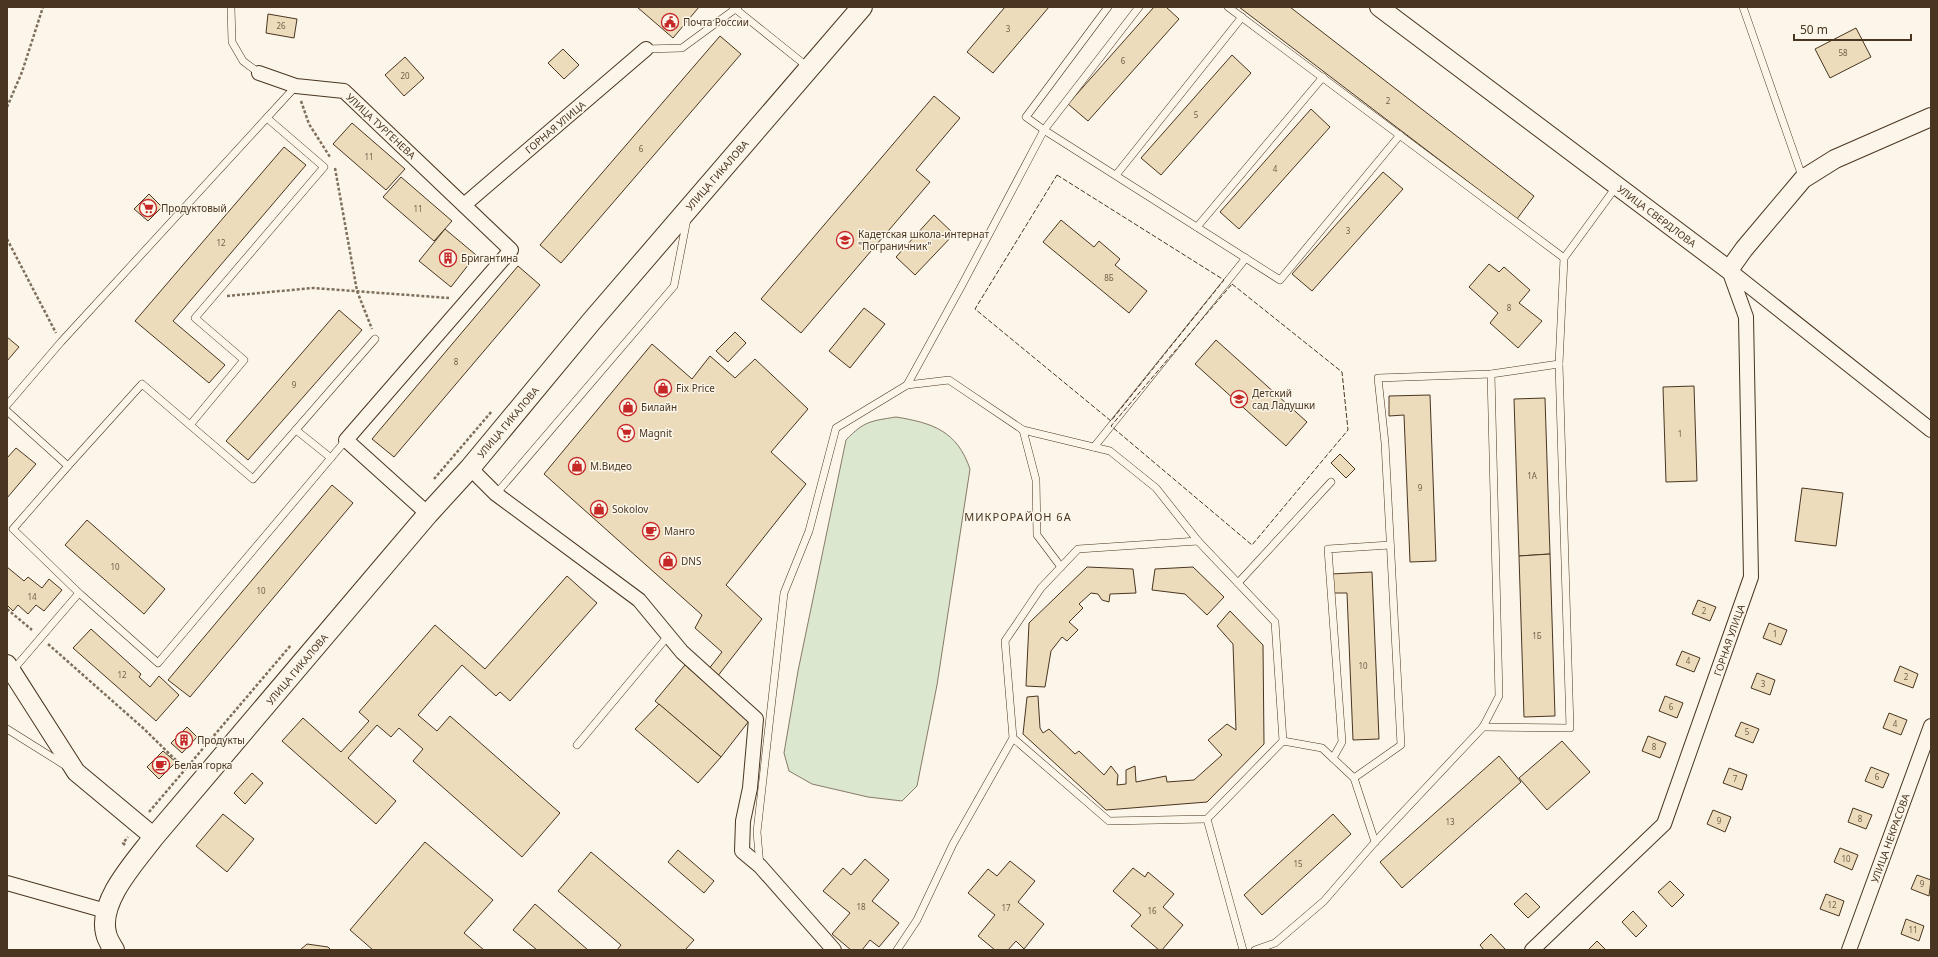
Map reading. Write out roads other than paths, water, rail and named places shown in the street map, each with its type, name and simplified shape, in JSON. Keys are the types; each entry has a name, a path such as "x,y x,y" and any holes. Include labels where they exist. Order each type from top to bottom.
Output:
{"main road":[{"name":"УЛИЦА ГИКАЛОВА","path":"106,911 118,885 154,837 862,7"},
{"path":"106,911 106,932 114,950"}],"street":[{"name":"УЛИЦА СВЕРДЛОВА","path":"1379,7 1729,270 1931,430"},
{"name":"ГОРНАЯ УЛИЦА","path":"464,205 646,49"},
{"name":"УЛИЦА ТУРГЕНЕВА","path":"259,73 296,86 344,91 511,250 346,440"},
{"path":"1729,270 1744,249 1803,179 1835,159 1931,117"},
{"name":"ГОРНАЯ УЛИЦА","path":"1532,950 1664,824 1751,577 1746,317 1729,270"},
{"path":"346,440 428,514"},
{"path":"470,468 496,494 639,600 682,652 756,719 750,788 743,822 742,851 760,866 834,950"},
{"path":"10,667 76,772 154,837"},
{"name":"УЛИЦА НЕКРАСОВА","path":"1849,950 1931,726"},
{"path":"7,883 106,911"}],"lane":[{"path":"231,7 232,42 243,60 259,73"},
{"path":"1108,7 1026,117 1044,130 1280,280 1400,135"},
{"path":"907,385 1044,130 1139,7"},
{"path":"1228,7 1564,258"},
{"path":"1743,7 1803,179"},
{"path":"646,49 682,48 736,8 810,68"},
{"path":"1116,175 1242,17"},
{"path":"1197,227 1323,77"},
{"path":"7,405 61,342 296,86"},
{"path":"190,425 244,360 195,318 324,167 267,118"},
{"path":"1483,727 1570,728 1559,364 1564,258 1617,186"},
{"path":"496,494 674,286 689,208"},
{"path":"1094,447 1246,258"},
{"path":"346,440 158,663 79,593 13,529 142,384 253,479 375,339"},
{"path":"1354,778 1401,745 1385,443 1378,378 1491,374 1559,364"},
{"path":"1255,950 1275,943 1324,901 1375,842 1483,727 1499,696 1491,374"},
{"path":"760,866 758,832 784,593 808,531 836,428 907,385 949,380 1023,430 1110,451 1156,488 1198,541 1275,622 1283,741 1207,818 1109,821 1013,738"},
{"path":"7,411 68,466"},
{"path":"296,430 331,458"},
{"path":"1023,430 1036,480 1037,536 1061,567"},
{"path":"1238,583 1331,482"},
{"path":"897,950 917,920 954,844 1013,738 1005,641 1041,588 1078,549 1198,541"},
{"path":"1333,758 1342,742 1328,549 1390,545"},
{"path":"10,667 41,638 79,593"},
{"path":"577,745 668,636"},
{"path":"7,729 76,772"},
{"path":"1283,741 1322,748 1354,778 1375,842"},
{"path":"1207,818 1244,950"}],"place":[{"name":"Почта России","path":"670,22"},
{"name":"Продуктовый","path":"148,208"},
{"name":"Кадетская школа-интернат \"Пограничник\"","path":"845,240"},
{"name":"Бригантина","path":"448,258"},
{"name":"Fix Price","path":"663,388"},
{"name":"Детский сад Ладушки","path":"1239,399"},
{"name":"Билайн","path":"628,407"},
{"name":"Magnit","path":"626,433"},
{"name":"М.Видео","path":"577,466"},
{"name":"Sokolov","path":"599,509"},
{"name":"Манго","path":"651,531"},
{"name":"DNS","path":"668,561"},
{"name":"Продукты","path":"184,740"},
{"name":"Белая горка","path":"161,765"}],"district":[{"name":"МИКРОРАЙОН 6А","path":"1018,517"}]}
